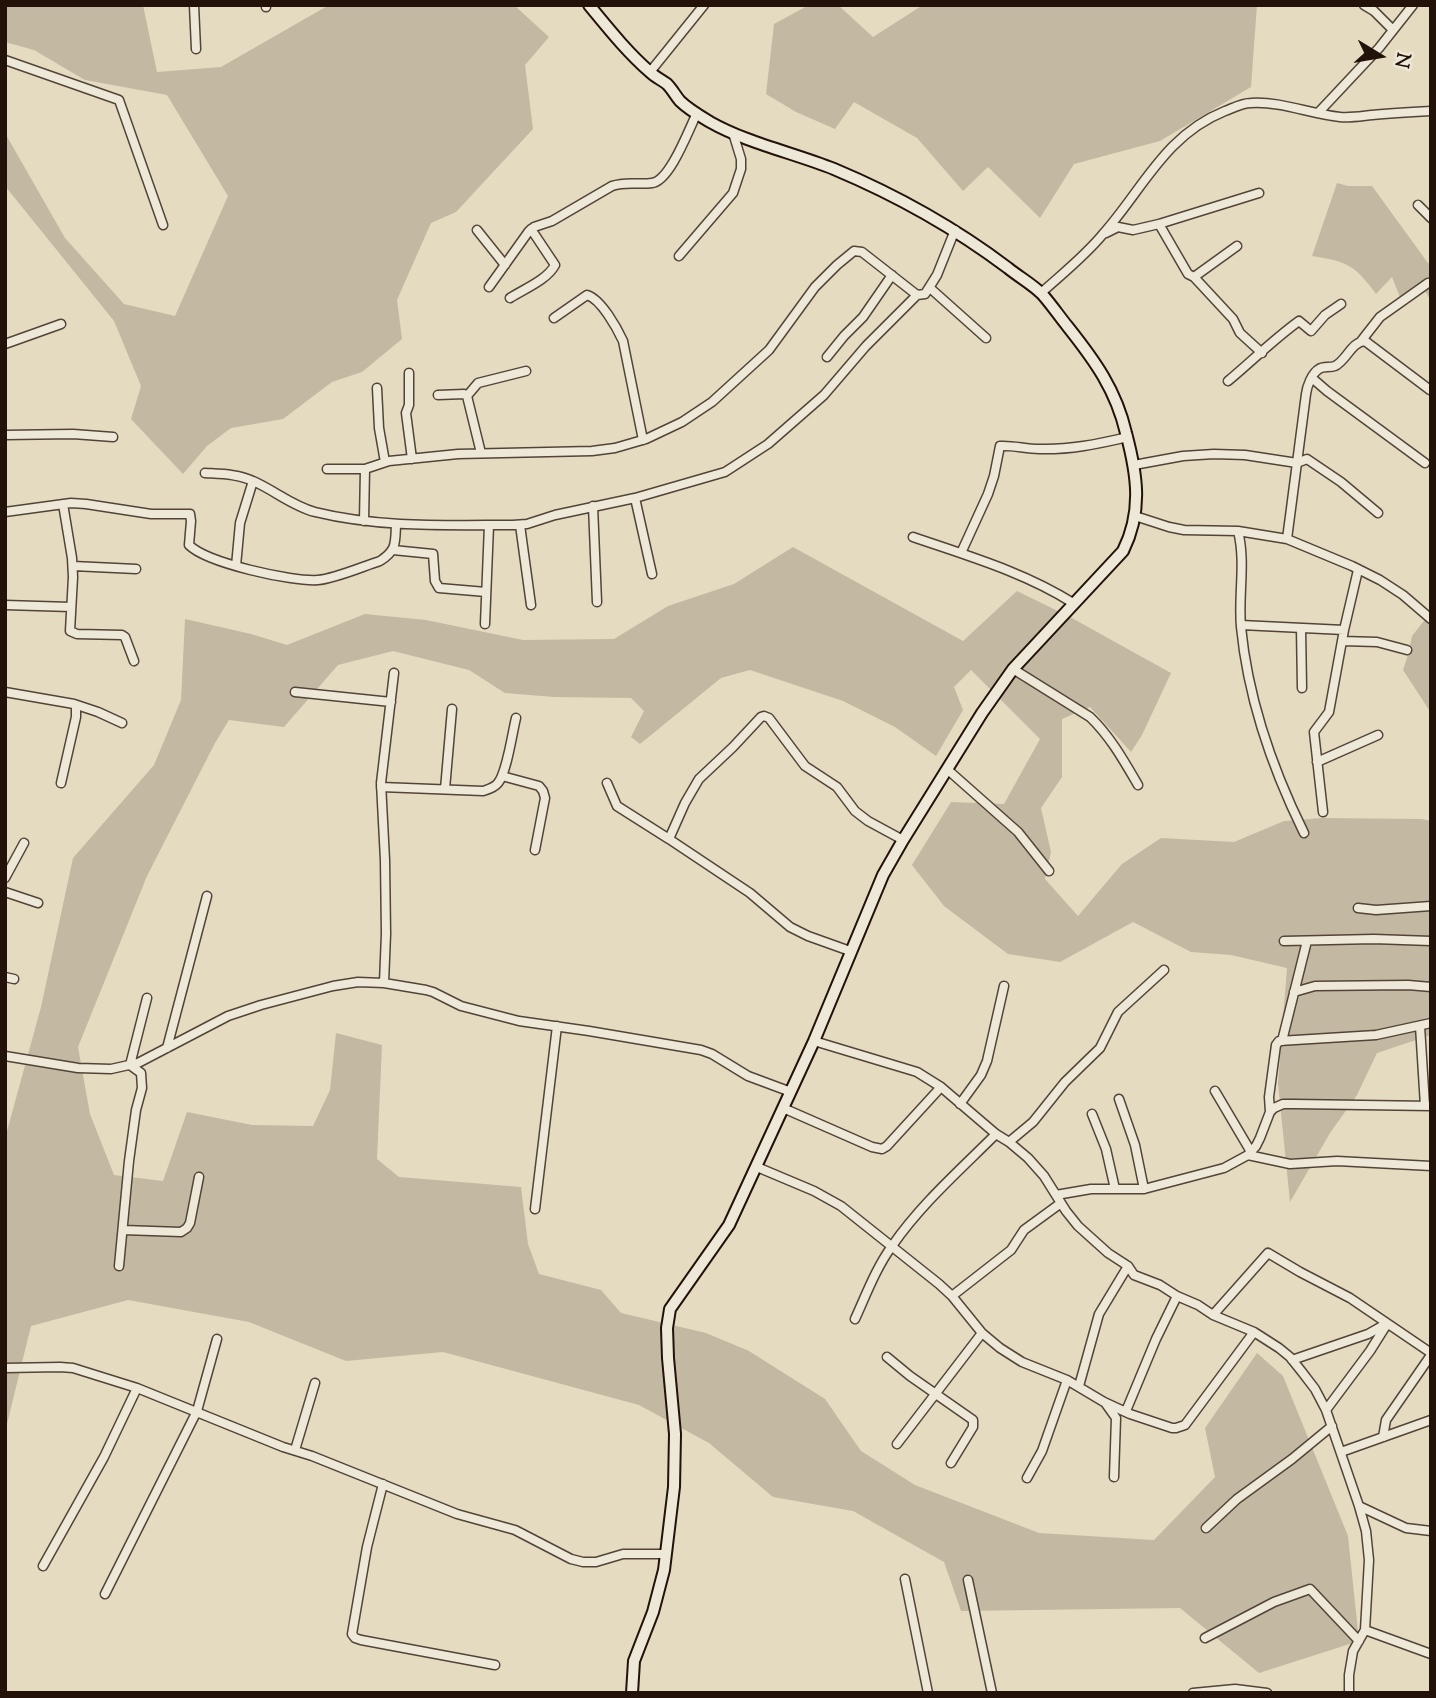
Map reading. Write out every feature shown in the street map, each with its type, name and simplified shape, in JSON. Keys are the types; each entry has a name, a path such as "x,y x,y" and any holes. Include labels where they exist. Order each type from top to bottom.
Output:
{"street":[{"path":"194,5 196,49"},
{"path":"589,5 650,72 668,85 681,102 697,113 733,133 852,177 955,230 1041,293 1093,358 1108,383 1128,437 1136,483 1135,516 1123,551 1013,669 982,713 883,875 814,1041 729,1225 670,1309 668,1358 675,1426 674,1487 659,1591 634,1661 632,1693"},
{"path":"650,72 704,5"},
{"path":"1364,5 1393,30"},
{"path":"1318,113 1379,48 1413,5"},
{"path":"5,60 119,100 163,225"},
{"path":"1041,293 1103,234 1167,151 1212,116 1252,102 1342,117 1431,111"},
{"path":"489,287 531,229 552,221 620,183 659,182 678,153 697,113"},
{"path":"679,256 733,193 741,169 741,159 733,133"},
{"path":"1103,234 1118,227 1133,230 1159,224 1259,193"},
{"path":"1418,205 1431,218"},
{"path":"1159,224 1188,274 1233,319 1240,333 1262,354"},
{"path":"510,298 552,271 555,265 531,229"},
{"path":"477,230 505,265"},
{"path":"205,473 238,476 312,511 364,521 396,525 520,525 635,498 725,472 768,444 824,395 866,346 917,295 925,294 947,253 955,230"},
{"path":"1194,278 1237,246"},
{"path":"327,469 365,469 385,462 458,454 592,451 643,440 682,422 712,402 769,350 815,287 854,250 862,252 917,295"},
{"path":"827,358 863,317 892,275"},
{"path":"1287,539 1306,394 1312,378 1319,368 1338,364 1380,317 1428,283"},
{"path":"930,288 986,338"},
{"path":"554,318 587,295 601,306 623,341 643,440"},
{"path":"1228,380 1299,321 1311,331 1325,315 1341,304"},
{"path":"5,344 61,324"},
{"path":"1362,340 1430,390"},
{"path":"467,396 478,383 526,371"},
{"path":"410,373 407,413 412,458"},
{"path":"1312,378 1425,463"},
{"path":"377,388 379,428 385,462"},
{"path":"438,395 467,396"},
{"path":"467,396 481,453"},
{"path":"5,435 73,434 113,437"},
{"path":"961,553 988,494 1000,446 1062,448 1128,437"},
{"path":"1134,465 1183,456 1214,454 1245,455 1297,463 1307,458 1378,513"},
{"path":"364,521 365,469"},
{"path":"236,566 240,523 253,481"},
{"path":"635,498 652,574"},
{"path":"5,513 63,504 86,504 151,514 190,514 189,545 210,559 270,575 318,580 380,561 393,550 396,525"},
{"path":"63,504 73,566 70,631 77,634 122,635 134,661"},
{"path":"593,506 597,602"},
{"path":"1135,516 1184,530 1238,531 1287,539 1392,587 1430,617"},
{"path":"485,624 489,525"},
{"path":"520,525 531,605"},
{"path":"1238,531 1242,558 1241,625 1256,711 1274,765 1304,833"},
{"path":"913,537 1025,576 1073,603"},
{"path":"393,550 433,554 435,581 439,588 486,592"},
{"path":"73,566 136,569"},
{"path":"1323,811 1314,732 1329,712 1358,570"},
{"path":"5,605 71,607"},
{"path":"1241,625 1344,631"},
{"path":"1301,628 1302,688"},
{"path":"1342,641 1377,642 1407,650"},
{"path":"1013,669 1090,717 1118,751 1138,785"},
{"path":"384,983 385,860 382,787 394,673"},
{"path":"5,692 74,704 122,723"},
{"path":"295,692 391,702"},
{"path":"61,783 76,717 74,704"},
{"path":"444,789 452,709"},
{"path":"669,839 699,779 764,716 769,718 805,766 837,787 855,811 904,840"},
{"path":"382,787 483,791 492,789 502,776 516,718"},
{"path":"1317,762 1378,735"},
{"path":"948,770 1018,832 1049,871"},
{"path":"502,776 540,786 543,791 545,798 535,850"},
{"path":"607,783 617,806 750,893 790,927 850,951"},
{"path":"5,877 24,843"},
{"path":"5,892 38,903"},
{"path":"167,1048 207,896"},
{"path":"1358,908 1376,910 1431,906"},
{"path":"1284,941 1431,941"},
{"path":"1282,1041 1307,941"},
{"path":"1009,1142 1033,1122 1065,1082 1100,1048 1118,1012 1164,970"},
{"path":"5,1056 78,1068 111,1069 138,1063 228,1016 261,1005 333,986 358,982 384,983 433,992 461,1006 519,1021 701,1050 748,1076 791,1092"},
{"path":"960,1104 981,1075 987,1061 1004,986"},
{"path":"1294,992 1315,986 1431,987"},
{"path":"130,1065 147,998"},
{"path":"951,1296 1011,1250 1024,1230 1059,1199 1079,1190 1144,1189 1224,1168 1249,1154 1258,1143 1270,1112 1269,1097 1276,1045 1279,1041 1376,1035 1431,1023"},
{"path":"1270,1112 1283,1104 1428,1106 1420,1026"},
{"path":"536,1209 557,1027"},
{"path":"814,1041 918,1072 941,1087 1028,1158 1079,1226 1108,1253 1128,1266 1134,1275 1160,1285 1213,1315 1254,1332 1292,1360 1315,1389 1326,1410 1366,1531 1369,1560 1365,1630 1353,1651 1349,1693"},
{"path":"119,1266 129,1161 142,1088 141,1073 130,1065"},
{"path":"783,1108 882,1149 941,1087"},
{"path":"1214,1091 1249,1154 1290,1164 1337,1161 1431,1166"},
{"path":"1119,1099 1135,1145 1144,1189"},
{"path":"1092,1114 1105,1149 1115,1189"},
{"path":"855,1319 891,1247 926,1204 996,1134"},
{"path":"757,1167 814,1191 841,1206 951,1296 982,1332 1000,1348 1022,1362 1067,1380 1126,1412 1172,1428 1185,1425 1254,1332"},
{"path":"122,1230 181,1231 187,1228 199,1177"},
{"path":"1213,1315 1268,1253 1381,1318 1431,1354 1386,1420 1383,1437"},
{"path":"1079,1386 1099,1314 1128,1266"},
{"path":"1126,1412 1177,1296"},
{"path":"1292,1360 1368,1334 1387,1324"},
{"path":"1326,1410 1387,1324"},
{"path":"897,1444 982,1332"},
{"path":"105,1594 197,1412 217,1339"},
{"path":"887,1357 973,1420 973,1427 951,1463"},
{"path":"5,1368 73,1368 137,1388 465,1517 515,1530 571,1559 596,1562 623,1554 666,1554"},
{"path":"1027,1478 1042,1451 1067,1380"},
{"path":"295,1450 315,1383"},
{"path":"43,1566 104,1457 137,1388"},
{"path":"1104,1402 1116,1418 1114,1477"},
{"path":"1341,1452 1431,1420"},
{"path":"1206,1528 1237,1499 1293,1460 1332,1426"},
{"path":"383,1484 367,1547 352,1634 361,1640 495,1665"},
{"path":"1359,1506 1406,1528 1431,1531"},
{"path":"905,1579 928,1693"},
{"path":"968,1580 992,1693"},
{"path":"1205,1638 1274,1602 1310,1589 1359,1640"},
{"path":"1365,1630 1431,1654"},
{"path":"1193,1693 1235,1689 1267,1693"}],"shaded area":[{"path":"5,5 143,5 157,72 221,67 329,5 514,5 549,37 525,65 533,129 456,212 431,223 397,300 402,339 362,372 332,382 283,419 231,428 207,446 183,474 131,419 141,386 114,321 5,186 5,133 65,238 124,304 175,316 228,196 167,95 85,80 34,50 5,42"},
{"path":"809,5 838,5 873,37 923,5 1257,5 1251,87 1160,141 1074,164 1040,218 988,167 963,191 917,138 854,102 835,129 796,112 766,94 774,24"},
{"path":"1337,183 1372,186 1431,265 1431,301 1425,291 1403,305 1392,277 1376,294 1349,266 1312,256"},
{"path":"793,547 963,641 1017,591 1171,673 1142,735 1131,752 1090,707 1062,719 1062,777 1041,808 1051,852 1045,879 1078,916 1122,864 1161,838 1234,842 1284,821 1322,818 1431,821 1431,1035 1377,1053 1357,1095 1330,1133 1290,1202 1278,1083 1287,968 1231,955 1191,952 1133,922 1060,962 1008,954 944,906 912,865 951,802 1004,804 1040,739 971,670 954,687 963,710 936,756 895,727 843,701 750,670 721,678 640,744 631,737 644,711 631,698 505,693 469,670 393,651 338,665 284,727 229,720 215,743 147,876 78,1047 90,1114 114,1175 163,1181 187,1112 252,1125 313,1126 330,1090 336,1033 382,1045 377,1159 399,1177 521,1187 528,1244 539,1274 601,1290 621,1313 706,1333 749,1351 825,1399 861,1451 915,1485 1039,1533 1154,1540 1215,1477 1205,1428 1257,1353 1283,1376 1348,1536 1359,1641 1259,1673 1180,1608 961,1611 944,1562 853,1511 773,1497 709,1443 639,1405 443,1352 346,1361 249,1322 128,1300 31,1326 5,1432 5,1132 41,1007 73,858 154,765 181,700 185,619 287,645 365,614 426,620 523,640 614,639 668,606 734,584"},
{"path":"1431,612 1431,713 1403,670 1412,636"}]}
